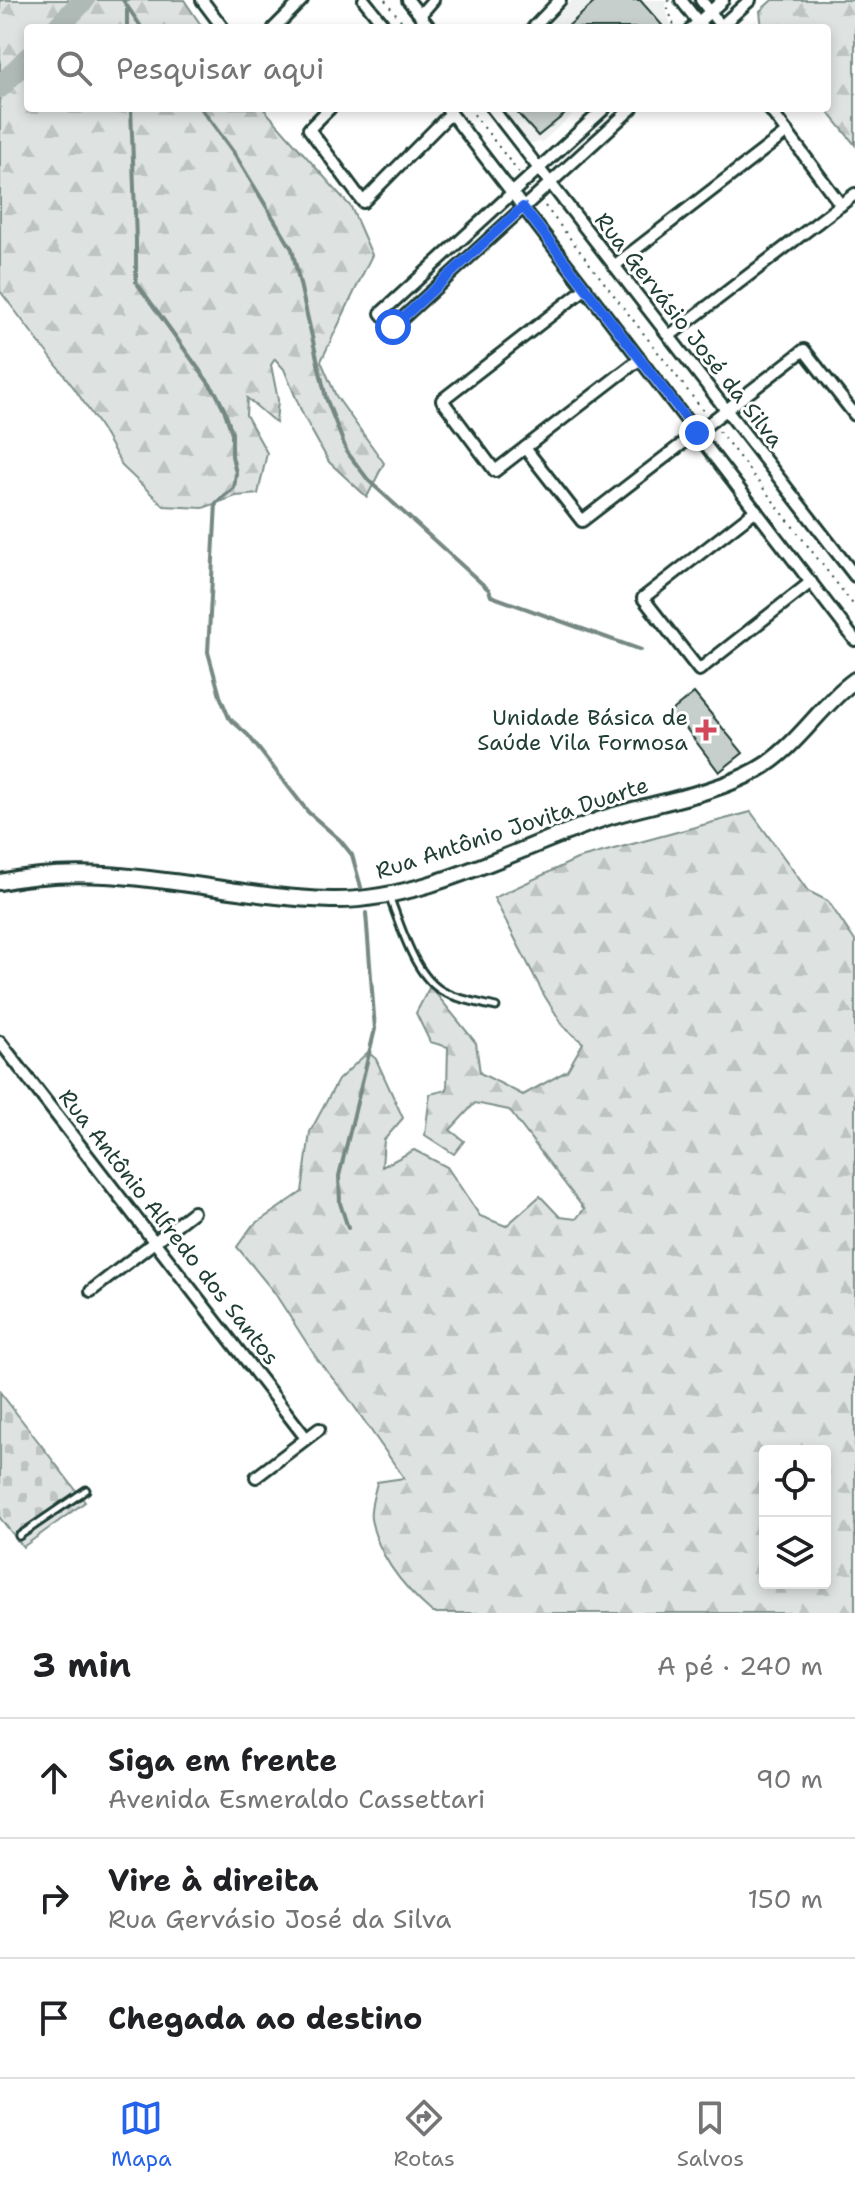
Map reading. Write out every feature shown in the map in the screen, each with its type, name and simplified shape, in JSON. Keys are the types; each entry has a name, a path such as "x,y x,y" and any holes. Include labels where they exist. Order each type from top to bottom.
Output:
{"main road":[{"name":"Rua Antônio Jovita Duarte","path":"0,882 32,877 99,874 300,898 333,900 388,896 459,874 603,819 714,787 756,771 787,747 837,694 855,680"}],"street":[{"path":"202,0 220,24"},
{"path":"278,24 302,0"},
{"path":"364,0 383,24"},
{"path":"408,0 427,24"},
{"path":"420,15 433,0"},
{"path":"537,24 560,0"},
{"path":"684,3 693,5 699,0 719,24"},
{"path":"700,24 723,0"},
{"path":"724,24 750,0"},
{"path":"684,3 697,24"},
{"path":"326,112 309,129 363,202 447,112"},
{"path":"451,112 855,640"},
{"name":"Rua Gervásio José da Silva","path":"495,112 855,576"},
{"path":"601,112 381,313 393,327 628,112"},
{"path":"772,112 841,205"},
{"path":"614,266 787,132"},
{"path":"669,336 855,194"},
{"path":"586,288 442,400 495,471 640,359"},
{"path":"525,448 582,521 804,350 855,415"},
{"path":"756,510 643,598 699,670 811,582"},
{"name":"Rua Antônio Alfredo dos Santos","path":"0,1042 306,1438"},
{"path":"91,1291 193,1212"},
{"path":"256,1477 319,1429"}],"lane":[{"path":"388,896 419,967 429,981 444,993 496,1007"},
{"path":"19,1536 86,1490"}],"path":[{"path":"385,0 404,24"},
{"path":"669,0 667,6 674,24"},
{"path":"472,112 525,181"},
{"path":"536,196 855,607"}],"shaded area":[{"path":"572,0 667,0 665,6 670,24 549,24"},
{"path":"502,112 576,112 542,142 525,143"}],"green space":[{"path":"0,0 184,0 200,24 24,24 24,112 267,112 351,207 372,255 321,361 336,396 384,463 367,497 329,462 303,415 284,369 275,359 271,365 278,400 276,423 247,398 246,415 267,453 258,494 236,496 203,508 164,506 123,467 74,388 0,291"},
{"path":"772,0 855,0 855,145 828,112 831,112 831,24 762,24 760,11"},
{"path":"751,812 808,891 828,901 855,941 855,1613 433,1613 412,1594 386,1559 371,1519 371,1505 377,1482 404,1478 317,1359 274,1292 237,1247 252,1226 302,1192 310,1132 338,1080 368,1052 376,1059 403,1118 384,1140 382,1167 414,1150 447,1167 480,1216 506,1226 540,1196 560,1217 576,1219 584,1209 509,1110 475,1103 450,1130 464,1141 454,1154 425,1135 430,1094 447,1090 448,1047 430,1042 416,1013 430,986 476,1043 480,1073 523,1095 567,1071 583,1043 564,1027 544,995 494,898 577,859"},
{"path":"0,1392 85,1502 23,1547 0,1518"}],"building":[{"path":"597,0 640,0 661,24 570,24"},
{"path":"517,112 563,112 565,114 538,136"},
{"name":"Unidade Básica de Saúde Vila Formosa","path":"694,693 743,753 719,772 679,719 675,722 668,714"}],"waterway":[{"path":"61,24 84,0"},
{"path":"123,0 139,24"},
{"path":"127,10 127,24"},
{"path":"0,87 24,62"},
{"path":"131,112 136,282 216,393 232,433 236,473 234,488 216,503 208,652 220,696 229,718 248,735 308,812 352,855 361,887"},
{"path":"204,112 234,153 292,249 326,398 347,452 369,481 489,590 491,596 641,650"},
{"path":"348,1228 340,1203 339,1176 375,1029 366,913"}],"place":[{"name":"Unidade Básica de Saúde Vila Formosa","path":"706,730"}],"route":[{"path":"393,327 523,207 697,433"}]}
